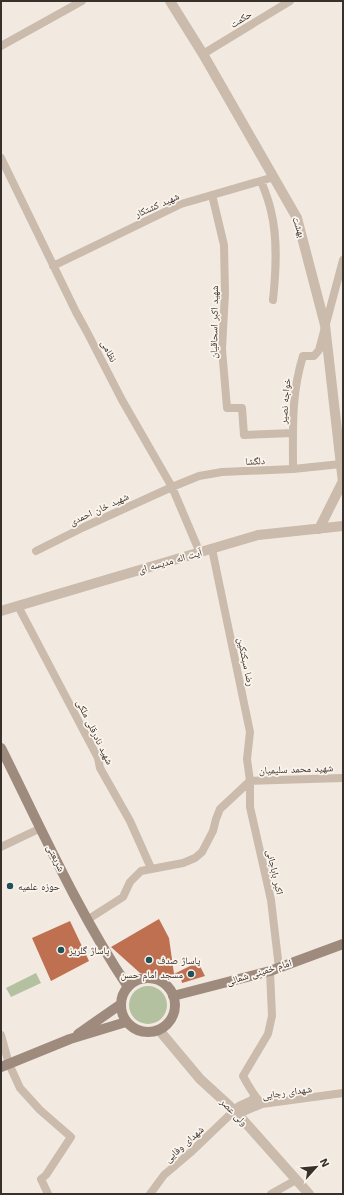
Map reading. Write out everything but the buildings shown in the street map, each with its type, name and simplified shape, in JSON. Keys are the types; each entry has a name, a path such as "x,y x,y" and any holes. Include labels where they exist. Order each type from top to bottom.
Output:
{"main road":[{"name":"شریعتی","path":"1,748 87,920 128,987"},
{"name":"امام خمینی شمالی","path":"173,996 275,969 343,944"},
{"path":"144,978 153,978 162,982 169,988 173,996 175,1004 174,1012 169,1023 159,1030 150,1033 141,1032 133,1028 126,1022 121,1010 123,995 128,987 135,981 144,978"},
{"path":"70,1039 121,1004"},
{"path":"5,1065 70,1039 126,1022"}],"street":[{"path":"1,46 82,1"},
{"name":"بهشت","path":"170,1 203,54 297,218 325,325 343,481"},
{"name":"حکمت","path":"203,54 290,1"},
{"name":"نظامی","path":"1,158 76,312 122,400 172,487 200,553"},
{"name":"شهید کشتکار","path":"53,266 181,204 274,177"},
{"path":"262,181 271,212 275,237 275,280 273,300"},
{"name":"شهید اکبر اسحاقیان","path":"212,195 224,245 225,293 222,349 227,408 242,408 244,435 293,433"},
{"path":"325,325 343,260"},
{"name":"خواجه نصیر","path":"293,470 294,398 298,374 303,356 314,356 319,350 325,325"},
{"name":"دلگشا","path":"172,487 199,476 222,472 293,470 341,464"},
{"path":"319,529 343,481"},
{"name":"شهید خان احمدی","path":"36,551 84,527 172,487"},
{"name":"آیت اله مدیسه ای","path":"1,611 258,535 343,526"},
{"name":"رضا سبکتکین","path":"212,549 250,732 247,759 250,781"},
{"name":"شهید نادرقلی ملکی","path":"18,606 98,758 100,768 130,820 151,868"},
{"name":"شهید محمد سلیمیان","path":"250,781 343,778"},
{"path":"87,920 123,897 130,882 141,871 184,863 202,852 213,831 220,809 250,781"},
{"name":"اکبر باباجانی","path":"250,781 250,807 271,900 275,969 272,1016 268,1034 243,1076 254,1096"},
{"path":"1,847 41,828"},
{"name":"ولی عصر","path":"159,1030 200,1079 235,1111 309,1194"},
{"path":"1,1035 5,1065 20,1088 40,1110 71,1137 46,1175 41,1179 48,1194"},
{"name":"شهدای رجایی","path":"235,1111 242,1112 262,1104 343,1093"},
{"path":"254,1096 262,1104"},
{"name":"شهدای وفایی","path":"150,1194 164,1175 190,1153 239,1106 252,1100 254,1096"},
{"path":"271,1194 296,1180"}],"green space":[{"path":"36,973 41,983 11,997 6,988"},
{"path":"148,986 158,989 164,995 167,1005 164,1015 158,1021 148,1024 138,1021 132,1015 129,1005 132,995 138,989"}],"place":[{"name":"حوزه علمیه","path":"10,886"},
{"name":"پاساژ گلریز","path":"61,950"},
{"name":"پاساژ صدف","path":"149,960"},
{"name":"مسجد امام حسن","path":"191,974"}]}
